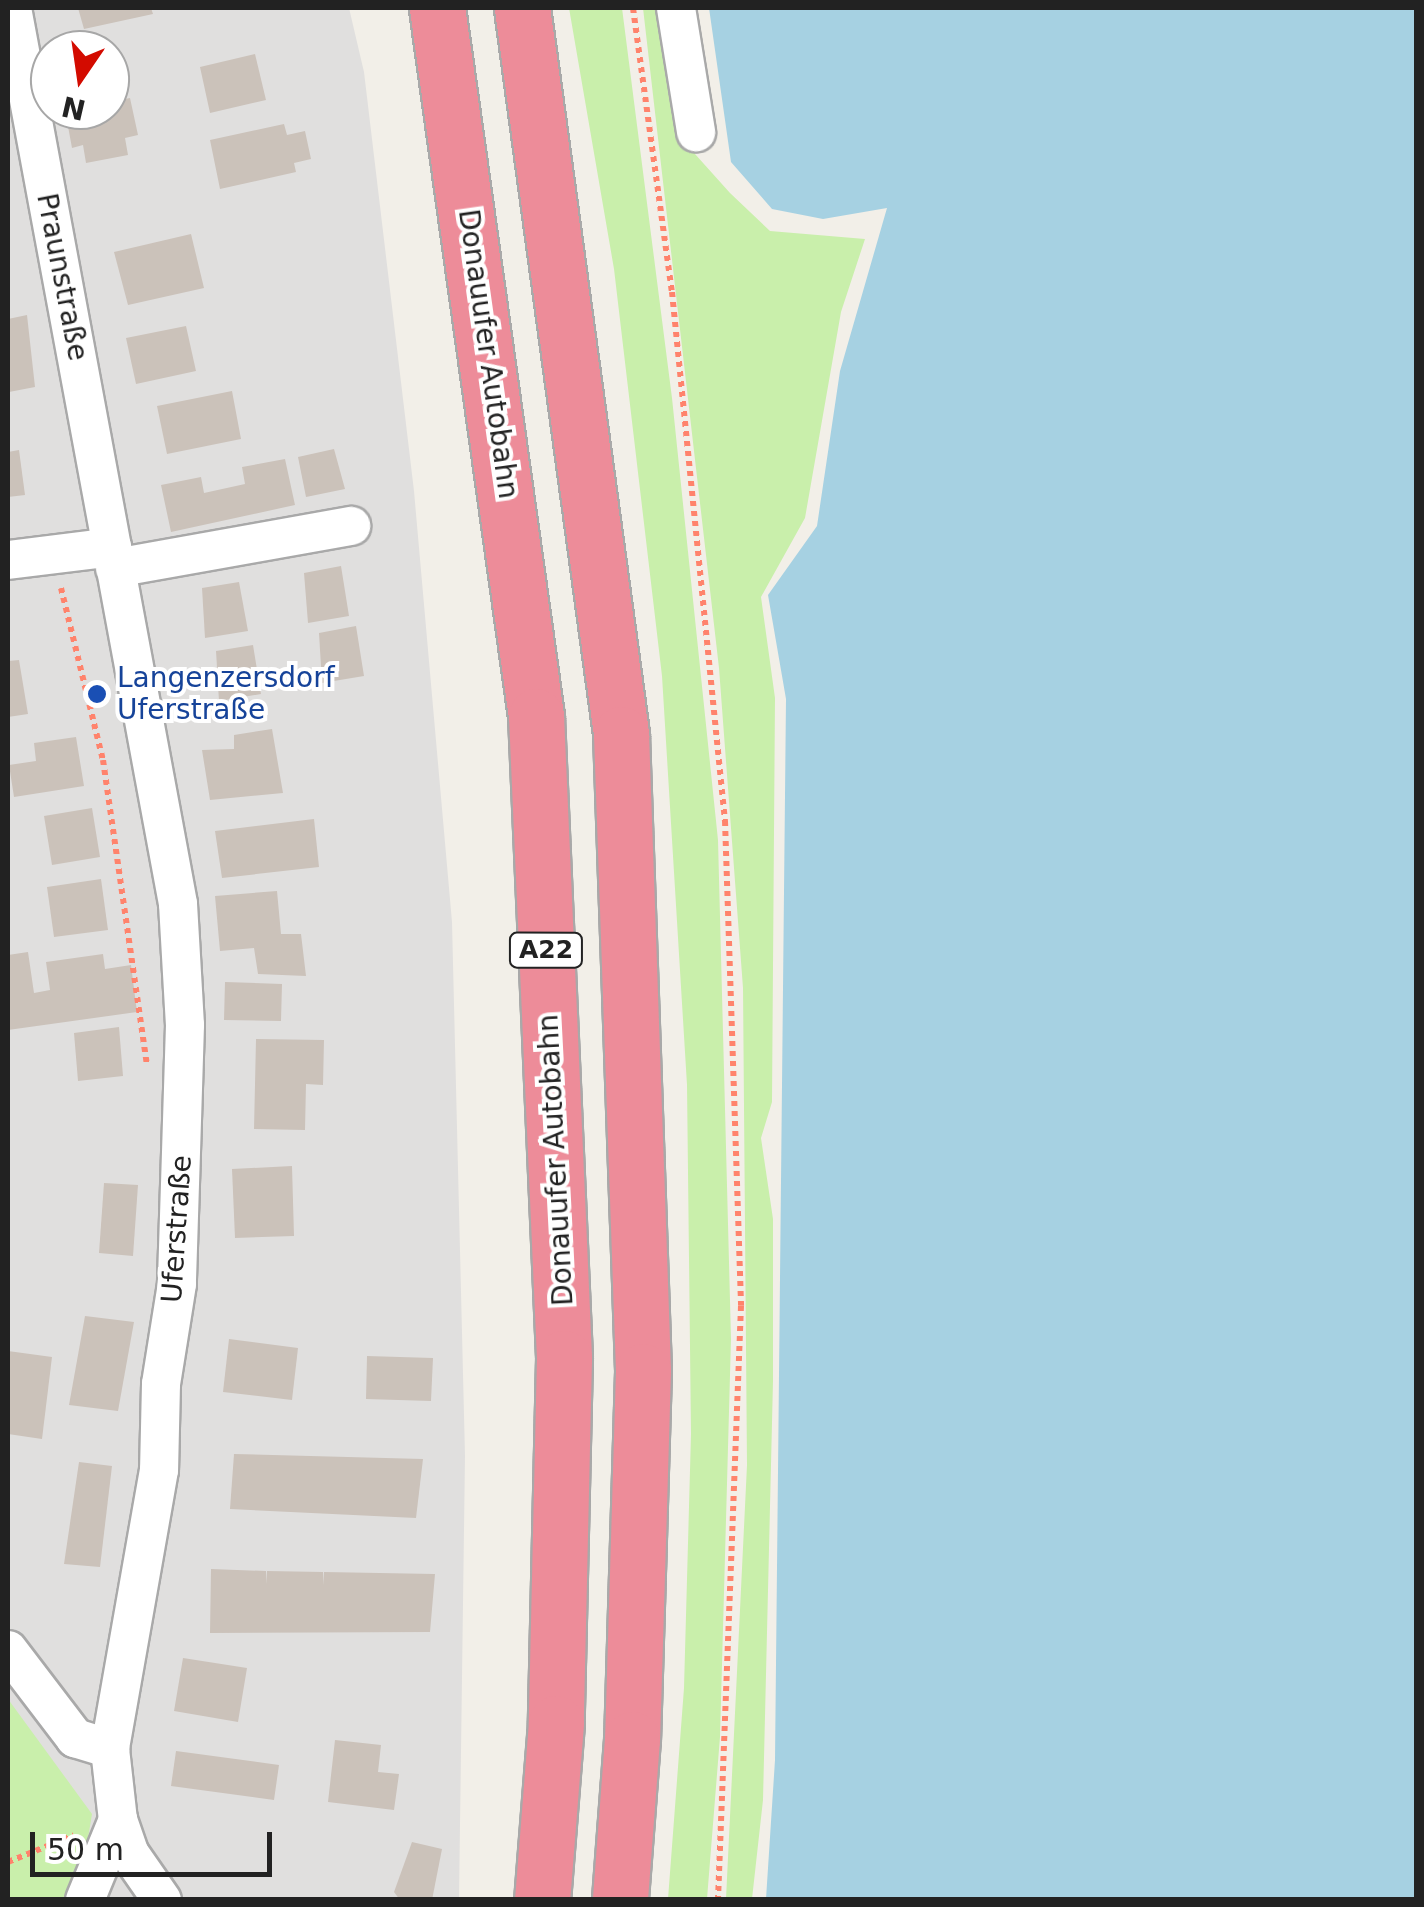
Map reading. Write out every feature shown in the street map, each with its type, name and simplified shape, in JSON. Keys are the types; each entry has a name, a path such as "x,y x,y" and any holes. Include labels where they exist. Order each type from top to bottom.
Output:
{"highway":[{"name":"Donauufer Autobahn","path":"437,8 536,716 564,1358 556,1723 542,1900"},
{"path":"522,8 621,734 643,1371 632,1739 620,1900"}],"street":[{"name":"Praunstraße","path":"12,8 113,558"},
{"path":"676,8 696,132"},
{"path":"8,560 113,558 350,526"},
{"name":"Uferstraße","path":"113,558 178,904 184,1067 180,1233 161,1384 162,1448 110,1749 118,1820 130,1854 162,1900"},
{"path":"8,1650 75,1738 110,1749"},
{"path":"85,1900 118,1820"}],"path":[{"path":"633,8 672,292 725,822 741,1306 718,1900"},
{"path":"61,588 103,760 148,1068 184,1067"},
{"path":"8,1862 118,1820"}],"shaded area":[{"path":"8,8 349,8 364,72 414,491 452,922 465,1456 459,1899 8,1900"}],"green space":[{"path":"569,8 622,8 672,398 718,840 731,1339 720,1737 707,1899 668,1899 684,1688 691,1434 687,1085 662,676 614,269"},
{"path":"643,8 667,8 695,154 730,193 770,231 865,239 841,312 805,518 761,597 775,698 772,1102 761,1138 773,1219 773,1381 763,1800 752,1899 726,1899 747,1465 743,988 719,668"},
{"path":"8,1699 92,1814 78,1899 8,1899"}],"water":[{"path":"709,8 1416,8 1416,1899 766,1899 775,1760 786,699 768,595 817,526 840,371 887,208 823,219 772,209 731,162"}],"building":[{"path":"78,8 151,8 153,14 84,29"},
{"path":"255,54 266,100 210,113 200,67"},
{"path":"130,98 138,135 125,138 128,155 86,163 83,145 72,148 69,130 130,130"},
{"path":"284,124 287,135 305,131 311,159 294,163 296,172 220,189 210,140"},
{"path":"191,234 204,288 128,305 114,252"},
{"path":"27,315 35,387 9,392 8,319"},
{"path":"186,326 196,371 136,384 126,338"},
{"path":"232,391 241,439 167,454 157,406"},
{"path":"334,449 345,489 306,497 298,457"},
{"path":"19,450 25,495 8,497 8,452"},
{"path":"285,459 295,505 171,532 161,485 201,477 204,493 245,484 242,467"},
{"path":"341,566 349,616 308,623 304,573"},
{"path":"239,582 248,631 205,638 202,588"},
{"path":"356,626 364,676 322,683 319,633"},
{"path":"253,645 261,694 219,701 216,651"},
{"path":"19,660 28,714 8,717 8,661"},
{"path":"272,729 283,793 210,800 202,750 234,749 234,735"},
{"path":"76,737 84,786 14,797 9,765 36,761 34,743"},
{"path":"92,808 100,857 52,865 44,816"},
{"path":"314,819 319,867 222,878 215,831"},
{"path":"101,879 108,930 54,937 47,887"},
{"path":"277,891 281,934 301,934 306,976 258,974 254,948 220,951 215,896"},
{"path":"28,952 34,993 50,990 46,962 103,954 105,969 131,965 137,1012 8,1030 8,955"},
{"path":"225,982 282,984 281,1021 224,1020"},
{"path":"119,1027 123,1076 78,1081 74,1033"},
{"path":"256,1039 324,1040 323,1085 306,1084 305,1130 254,1129"},
{"path":"292,1166 294,1236 235,1238 232,1169"},
{"path":"104,1183 138,1185 133,1256 99,1253"},
{"path":"85,1316 134,1322 118,1411 69,1405"},
{"path":"229,1339 298,1348 292,1400 223,1392"},
{"path":"8,1351 52,1357 42,1439 8,1434"},
{"path":"367,1356 433,1358 431,1401 366,1399"},
{"path":"234,1454 423,1459 416,1518 230,1509"},
{"path":"79,1462 112,1466 100,1567 64,1564"},
{"path":"211,1569 266,1571 266,1584 267,1571 323,1572 324,1585 324,1572 435,1574 430,1632 210,1633"},
{"path":"183,1658 247,1668 238,1722 174,1711"},
{"path":"335,1740 381,1745 378,1772 399,1774 394,1810 328,1802"},
{"path":"176,1751 279,1765 274,1800 171,1786"},
{"path":"412,1842 442,1849 432,1900 400,1900 394,1892"}],"place":[{"name":"Langenzersdorf Uferstraße","path":"97,694"}]}
